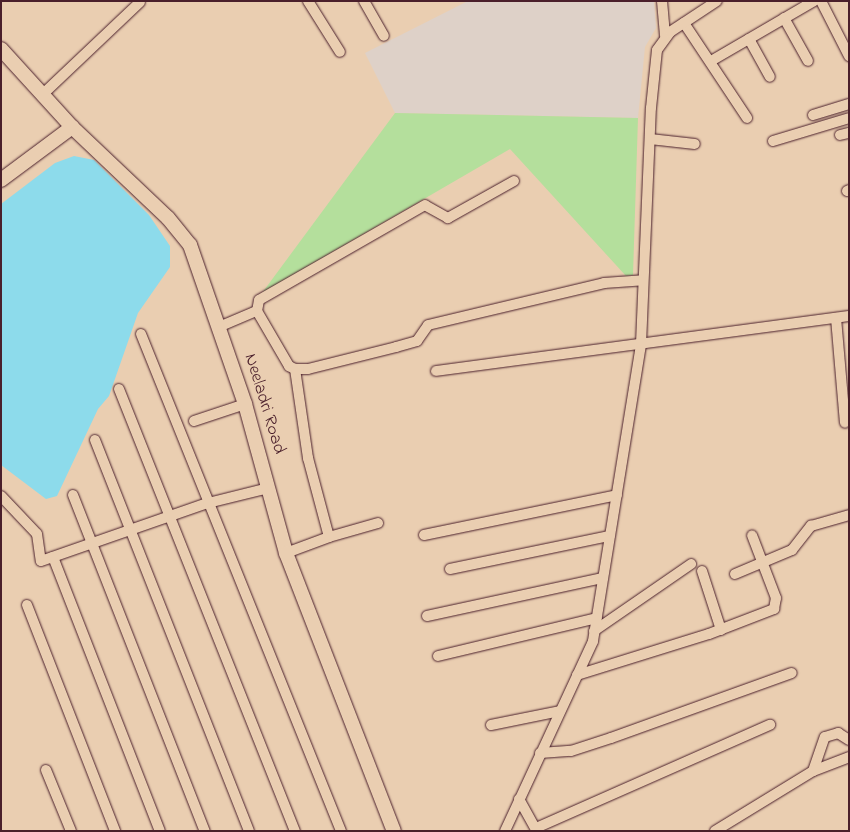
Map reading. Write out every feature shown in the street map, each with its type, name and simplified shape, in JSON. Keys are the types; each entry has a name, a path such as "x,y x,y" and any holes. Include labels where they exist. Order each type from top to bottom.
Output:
{"street":[{"path":"308,1 340,52"},
{"path":"364,1 384,36"},
{"path":"504,831 577,675 594,631 641,344 654,60 665,36 662,1"},
{"path":"665,36 717,1"},
{"path":"711,61 814,1"},
{"path":"821,1 849,56"},
{"path":"42,95 140,2"},
{"path":"784,18 808,61"},
{"path":"684,23 711,61 747,118"},
{"path":"750,39 770,77"},
{"name":"Neeladri Road","path":"1,49 72,128 186,238 221,326 245,404 286,553 394,831"},
{"path":"813,115 849,104"},
{"path":"773,141 849,118"},
{"path":"1,180 72,128"},
{"path":"650,139 695,144"},
{"path":"221,326 256,311 260,300 424,205 448,218 514,181"},
{"path":"295,369 417,341 428,326 604,283 643,280"},
{"path":"256,311 283,356 295,369 308,458 329,537"},
{"path":"436,371 849,316"},
{"path":"836,318 845,423"},
{"path":"141,334 341,831"},
{"path":"119,388 295,831"},
{"path":"194,421 245,404"},
{"path":"95,440 249,831"},
{"path":"1,496 37,534 42,561 208,503 269,488"},
{"path":"73,495 205,831"},
{"path":"424,535 617,495"},
{"path":"735,574 792,550 811,526 849,515"},
{"path":"286,553 329,537 378,523"},
{"path":"577,675 721,630 774,609 776,598 752,535"},
{"path":"450,569 610,536"},
{"path":"53,558 160,831"},
{"path":"594,631 690,564"},
{"path":"702,571 721,630"},
{"path":"427,616 603,578"},
{"path":"28,605 115,831"},
{"path":"438,656 596,618"},
{"path":"540,753 570,751 611,738 792,673"},
{"path":"491,725 560,711"},
{"path":"519,799 536,830 770,725"},
{"path":"813,770 825,737 838,733 849,740"},
{"path":"715,831 813,770 849,757"},
{"path":"46,770 71,831"}],"shaded area":[{"path":"468,1 654,1 656,28 645,47 638,118 395,113 365,53"}],"green space":[{"path":"395,113 638,118 633,275 626,276 510,149 262,293"}],"water":[{"path":"74,156 94,160 149,215 170,246 170,267 138,313 109,396 98,409 57,496 46,499 1,465 1,204 55,163"}]}
